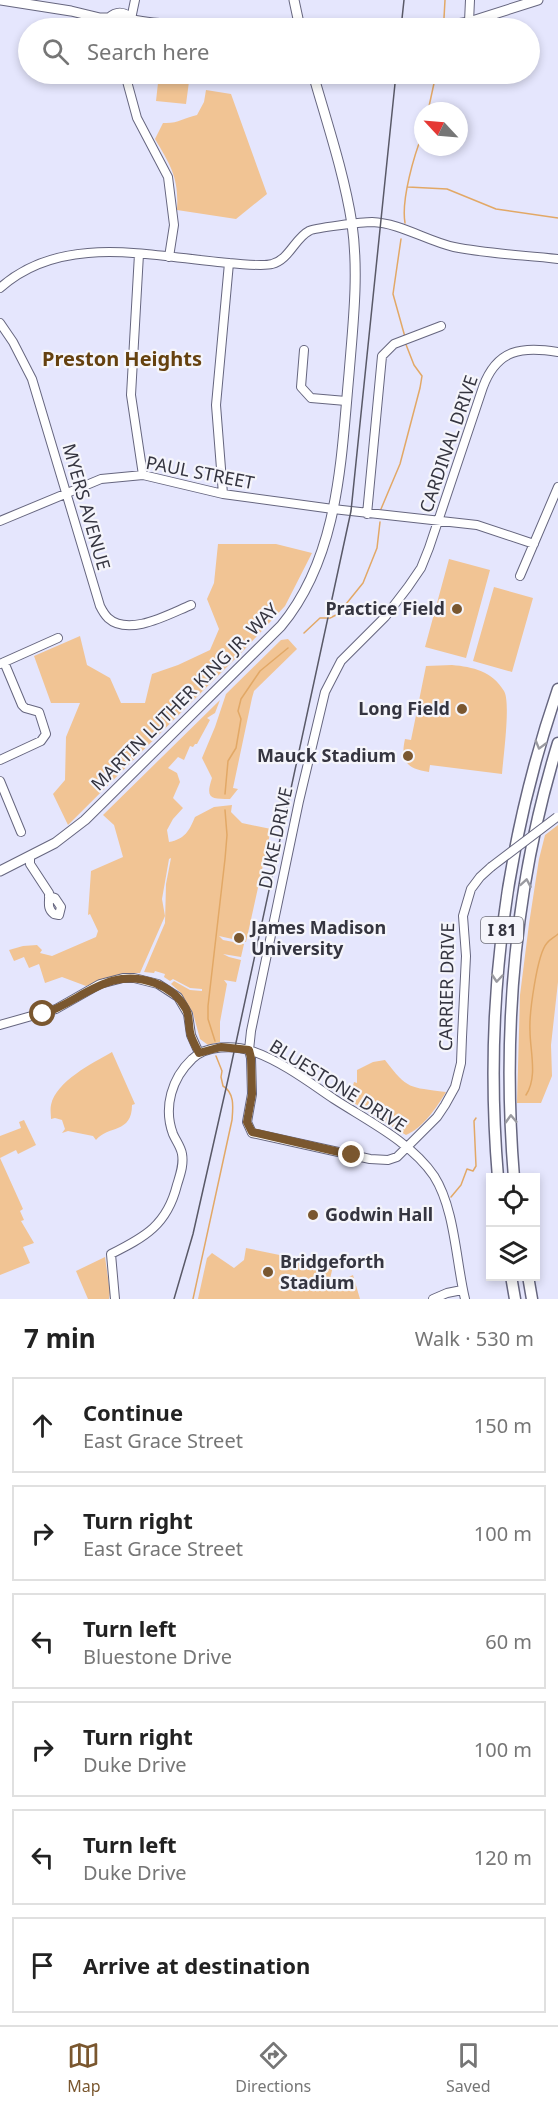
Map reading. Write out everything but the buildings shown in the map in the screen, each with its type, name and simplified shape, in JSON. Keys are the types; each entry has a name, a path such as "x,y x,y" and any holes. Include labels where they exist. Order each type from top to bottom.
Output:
{"highway":[{"name":"I 81","path":"498,1173 493,1066 496,991 503,921 524,804 558,689"},
{"name":"I 81","path":"514,1173 510,1076 515,959 533,844 558,743"},
{"path":"512,1281 515,1299"},
{"path":"529,1281 532,1299"}],"main road":[{"path":"1,0 44,3 100,18 109,18 122,13 128,18"},
{"path":"294,0 298,18"},
{"path":"482,18 538,0"},
{"path":"71,11 85,18"},
{"name":"MARTIN LUTHER KING JR. WAY","path":"0,871 55,843 85,820 281,626 298,603 314,573 333,510 339,479 356,291 352,224 316,84"}],"street":[{"path":"122,13 134,0"},
{"path":"133,18 134,0"},
{"path":"469,18 470,0"},
{"path":"128,84 137,118 168,177 174,225 169,257"},
{"path":"0,288 8,281 43,262 77,253 117,252 229,263 272,264 284,257 309,231 371,222 454,247 558,259"},
{"path":"139,254 131,395 143,475"},
{"path":"223,494 216,405 229,263"},
{"name":"MYERS AVENUE","path":"0,323 14,342 32,379 100,606 108,618 119,625 136,626 191,605"},
{"path":"367,514 382,356 394,344 441,326"},
{"path":"304,350 301,387 311,398 346,402"},
{"name":"CARDINAL DRIVE","path":"403,594 423,562 487,377 494,365 517,351 558,352"},
{"name":"PAUL STREET","path":"0,521 101,479 143,475 223,494 333,510 477,525 534,544"},
{"path":"520,576 558,487"},
{"name":"DUKE DRIVE","path":"403,594 385,617 340,662 325,692 266,957 249,1050 252,1094 247,1122 252,1132 378,1160 393,1158 407,1147"},
{"path":"0,760 42,740 46,734 38,711 22,705 2,663 58,638"},
{"path":"0,781 21,832"},
{"name":"CARRIER DRIVE","path":"407,1147 440,1113 457,1081 461,1055 466,956 463,916 471,889 491,867 557,817"},
{"path":"30,856 30,864 44,883 49,896"},
{"path":"0,1025 56,1009 100,984 123,978 134,978 158,984 178,997 188,1014 191,1035 199,1053 181,1070 175,1080 170,1099 171,1126 183,1157 182,1166 166,1214 150,1231 111,1254 115,1299"},
{"name":"BLUESTONE DRIVE","path":"199,1053 221,1047 249,1050 295,1073 407,1147 438,1184 451,1220 465,1299"},
{"path":"433,1299 462,1290"}],"shaded area":[{"path":"158,84 189,84 186,104 156,101"},
{"path":"206,90 231,94 267,194 236,219 177,210 177,189 173,173 155,139 163,123 177,122 197,115 204,102"},
{"path":"218,544 276,544 312,553 285,606 244,650 68,825 53,794 65,780 66,737 80,703 51,703 34,656 80,636 87,665 110,678 121,703 145,703 152,674 210,650 219,629 207,599 214,583"},
{"name":"Practice Field","path":"449,559 490,570 466,658 425,647"},
{"name":"Practice Field","path":"494,587 533,598 512,672 473,661"},
{"path":"288,639 297,649 254,691 233,788 238,789 230,799 214,798 209,790 212,778 202,758 226,694 281,640"},
{"name":"Long Field","path":"452,665 481,671 494,679 504,691 507,718 502,774 430,765 429,772 415,769 407,763 404,753 405,739 411,740 426,666"},
{"path":"220,700 215,713 207,718 210,720 197,744 190,746 184,760 178,757 168,768 177,773 180,782 173,798 183,808 167,830 169,842 183,836 195,817 214,807 232,805 231,812 242,823 271,829 246,942 219,936 223,940 244,944 241,957 223,954 241,960 236,982 224,980 227,984 220,1022 220,1042 208,1045 200,1039 193,1013 180,992 171,984 174,981 190,990 202,991 202,989 190,988 173,979 170,981 164,977 165,974 155,971 154,973 144,972 165,923 166,884 171,858 162,899 165,916 140,973 119,975 86,986 62,977 45,983 39,964 29,968 24,957 14,961 9,950 37,945 42,950 40,953 52,956 96,937 98,931 90,914 88,915 91,871 123,857 114,825 103,815"},
{"path":"558,825 558,982 551,1045 552,1076 541,1103 517,1103 520,995 529,924 545,835"},
{"path":"112,1052 135,1104 132,1105 128,1121 96,1140 93,1136 68,1131 62,1133 65,1129 62,1120 51,1119 54,1096 76,1074"},
{"path":"385,1060 399,1077 410,1085 446,1092 424,1122 406,1135 349,1100 354,1082 357,1083 357,1070 373,1062"},
{"path":"24,1120 36,1145 18,1154 16,1150 0,1158 0,1136 21,1128 19,1122"},
{"path":"0,1158 23,1209 20,1211 24,1220 21,1221 34,1243 23,1247 30,1263 0,1275"},
{"name":"Bridgeforth Stadium","path":"246,1248 333,1266 330,1279 340,1281 353,1275 360,1299 198,1299 207,1258 212,1253 234,1268 244,1260"},
{"path":"105,1257 109,1299 88,1299 76,1271"}],"waterway":[{"path":"444,18 445,0"},
{"path":"430,102 434,84"},
{"path":"405,223 405,202 415,156"},
{"path":"408,187 447,189 496,209 558,218"},
{"path":"401,239 393,294 405,337"},
{"path":"381,509 400,464 422,376 414,365 405,342"},
{"path":"304,633 320,618 330,618 338,614 363,583 377,548 380,522"},
{"path":"225,794 228,761 236,748 241,719 238,711 241,699 260,671 288,648"},
{"path":"215,1041 208,1019 208,1006 225,859 227,835 225,810"},
{"path":"526,1095 533,1072 530,1023 537,971 543,949 558,934"},
{"path":"193,1299 232,1120 231,1097 223,1086 222,1071 216,1056"},
{"path":"451,1197 461,1185 467,1169 473,1171 476,1166 474,1121 476,1118"}],"railway":[{"path":"402,18 404,0"},
{"path":"174,1299 193,1234 229,1075 351,511 395,84"}],"place":[{"name":"Practice Field","path":"457,609"},
{"name":"Long Field","path":"462,709"},
{"name":"Mauck Stadium","path":"408,756"},
{"name":"James Madison University","path":"239,938"},
{"name":"Godwin Hall","path":"313,1215"},
{"name":"Bridgeforth Stadium","path":"268,1272"}],"district":[{"name":"Preston Heights","path":"122,359"}],"route":[{"path":"43,1014 67,1004 91,988 114,980 134,978 158,984 170,990 185,1007 191,1035 199,1053 221,1047 249,1050 252,1094 247,1122 252,1132 352,1155"}]}
